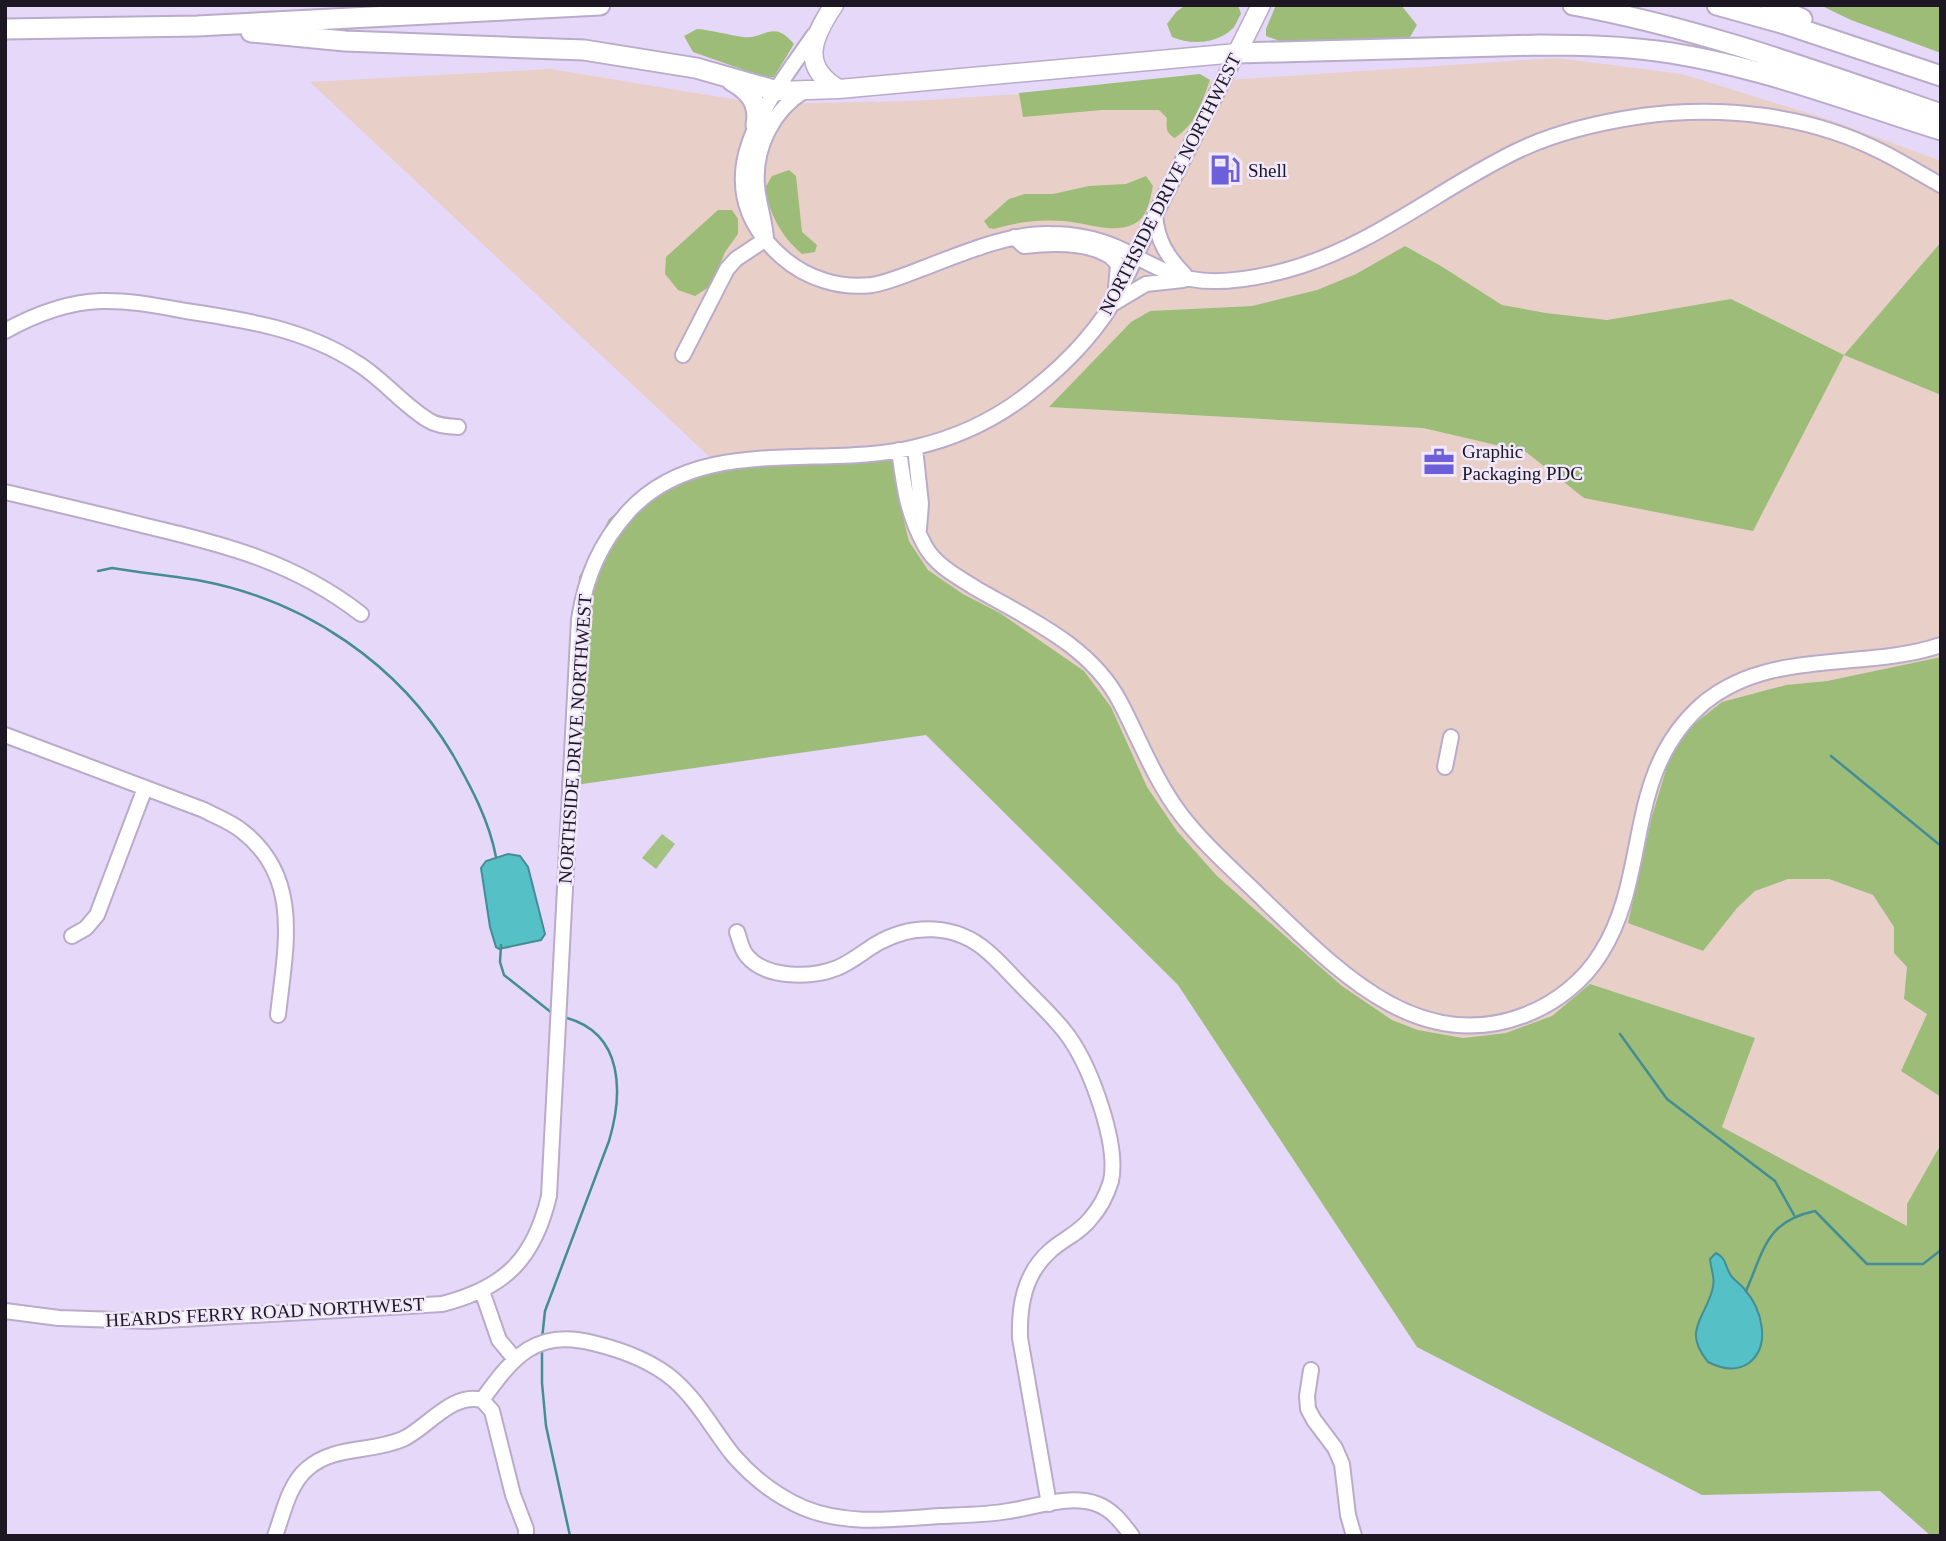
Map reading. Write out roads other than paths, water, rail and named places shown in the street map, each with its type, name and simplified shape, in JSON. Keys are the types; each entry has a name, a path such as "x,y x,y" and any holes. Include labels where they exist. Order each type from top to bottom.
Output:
{"highway":[{"path":"5,29 197,26 600,5"},
{"path":"1573,5 1679,28 1941,114"},
{"path":"1717,5 1941,76"},
{"path":"1771,5 1896,60"},
{"path":"197,26 345,41 584,50 719,74 777,91"},
{"path":"1237,52 1540,45 1657,51 1752,71 1941,130"},
{"path":"719,74 740,85 753,97 757,109 756,125"}],"main road":[{"path":"834,5 817,31 814,45 815,64 823,77 839,89"},
{"name":"NORTHSIDE DRIVE NORTHWEST","path":"1237,52 1261,5"},
{"path":"777,91 839,89 1237,52"}],"street":[{"path":"817,31 756,125 744,155 742,176 750,217 756,228 781,256 802,271 825,281 851,286 886,282 1028,234 1075,236 1111,245 1165,271 1190,279"},
{"name":"NORTHSIDE DRIVE NORTHWEST","path":"482,1291 506,1274 527,1251 543,1222 549,1196 579,619 585,586 597,555 614,527 636,503 662,484 695,469 745,461 915,448 965,432 1018,401 1057,370 1087,338 1111,306 1237,52"},
{"path":"766,239 757,184 759,156 764,139 778,114 804,91"},
{"path":"1111,306 1146,284 1190,279 1245,279 1289,270 1321,259 1348,247 1520,149 1552,137 1638,117 1689,112 1741,113 1792,121 1838,134 1881,151 1941,185"},
{"path":"1155,215 1161,246 1190,279"},
{"path":"1014,237 1024,246 1080,246 1107,254 1118,265 1118,279 1111,306"},
{"path":"683,355 727,269 736,259 766,239"},
{"path":"5,331 35,316 100,301 136,303 255,322 294,332 326,346 373,375 428,420 442,426 458,427"},
{"path":"915,448 921,504 919,531"},
{"path":"899,450 907,506 924,545 944,568 1060,638 1093,664 1118,698 1152,770 1182,816 1208,846 1336,967 1370,993 1403,1012 1434,1022 1466,1026 1501,1023 1534,1012 1562,995 1591,967 1611,936 1622,907 1656,767 1678,730 1709,699 1738,682 1771,670 1910,653 1941,645"},
{"path":"5,492 240,550 305,577 361,614"},
{"path":"5,735 204,810 232,824 254,841 271,863 282,889 287,917 278,1015"},
{"path":"1445,767 1451,737"},
{"path":"72,936 86,928 97,915 145,788"},
{"path":"737,932 742,947 754,962 782,974 806,975 840,967 880,942 903,932 930,929 957,934 987,951 1056,1021 1081,1056 1105,1122 1112,1158 1111,1182 1091,1219 1050,1251 1037,1267 1025,1288 1019,1314 1020,1338 1049,1504"},
{"path":"482,1291 499,1340 514,1358"},
{"name":"HEARDS FERRY ROAD NORTHWEST","path":"5,1311 59,1318 148,1321 442,1304 482,1291"},
{"path":"482,1400 514,1358 536,1344 559,1338 580,1339 613,1348 647,1362 673,1380 699,1405 732,1453 763,1484 792,1503 825,1515 870,1520 1002,1512 1078,1501 1096,1504 1118,1518 1132,1536"},
{"path":"1311,1370 1308,1409 1335,1448 1342,1464 1348,1515 1354,1536"},
{"path":"275,1536 297,1481 304,1471 318,1460 336,1452 367,1449 401,1440 453,1405 470,1398 482,1400 492,1411 526,1536"}],"waterway":[{"path":"98,571 112,568 202,581 240,590 278,604 346,641 406,692 431,722 473,792 489,830 496,857"},
{"path":"1831,756 1941,846"},
{"path":"501,945 500,962 504,975 552,1013"},
{"path":"542,1339 545,1311 609,1141 616,1104 615,1068 609,1052 600,1037 586,1026 567,1018"},
{"path":"1620,1034 1667,1099 1775,1181 1794,1215"},
{"path":"1746,1291 1763,1250 1776,1230 1786,1222 1815,1211 1867,1264 1923,1264 1941,1250"},
{"path":"542,1350 546,1426 570,1536"}],"place":[{"name":"Shell","path":"1225,170"},
{"name":"Graphic Packaging PDC","path":"1439,462"}]}
